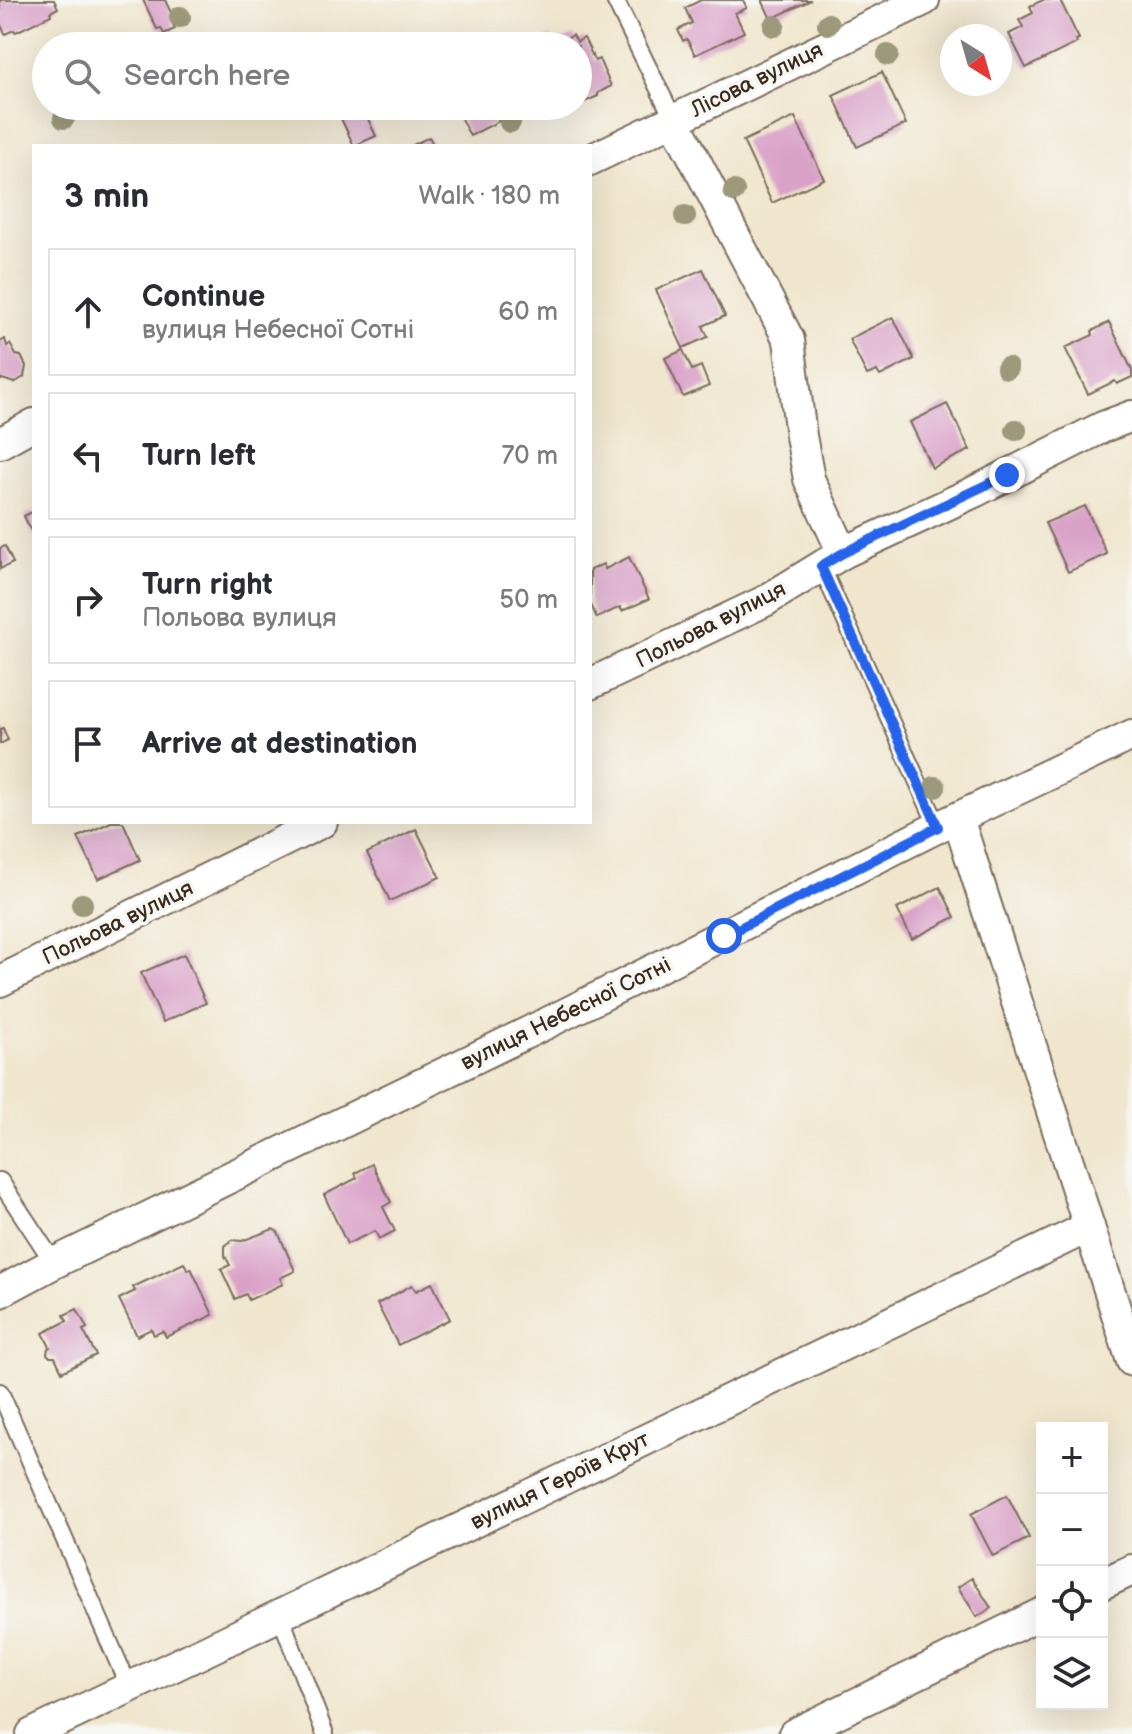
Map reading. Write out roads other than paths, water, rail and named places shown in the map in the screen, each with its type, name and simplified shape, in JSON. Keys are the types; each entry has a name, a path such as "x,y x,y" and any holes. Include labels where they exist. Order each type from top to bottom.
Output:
{"street":[{"name":"Лісова вулиця","path":"592,159 924,0"},
{"path":"674,120 789,340 809,479 832,560"},
{"name":"Польова вулиця","path":"592,683 765,601 832,560 1103,427 1132,416"},
{"path":"0,443 32,425"},
{"name":"вулиця Небесної Сотні","path":"0,1292 575,1010 948,822 1132,735"},
{"path":"948,822 1089,1227 1132,1361"},
{"name":"Польова вулиця","path":"0,981 318,824"},
{"name":"вулиця Героїв Крут","path":"32,1734 1089,1227"},
{"path":"1108,1581 1132,1570"},
{"path":"794,1734 1036,1616"}],"lane":[{"path":"615,0 674,120"},
{"path":"832,560 948,822"},
{"path":"0,1181 54,1263"},
{"path":"0,1392 129,1687"},
{"path":"280,1615 325,1734"}]}
